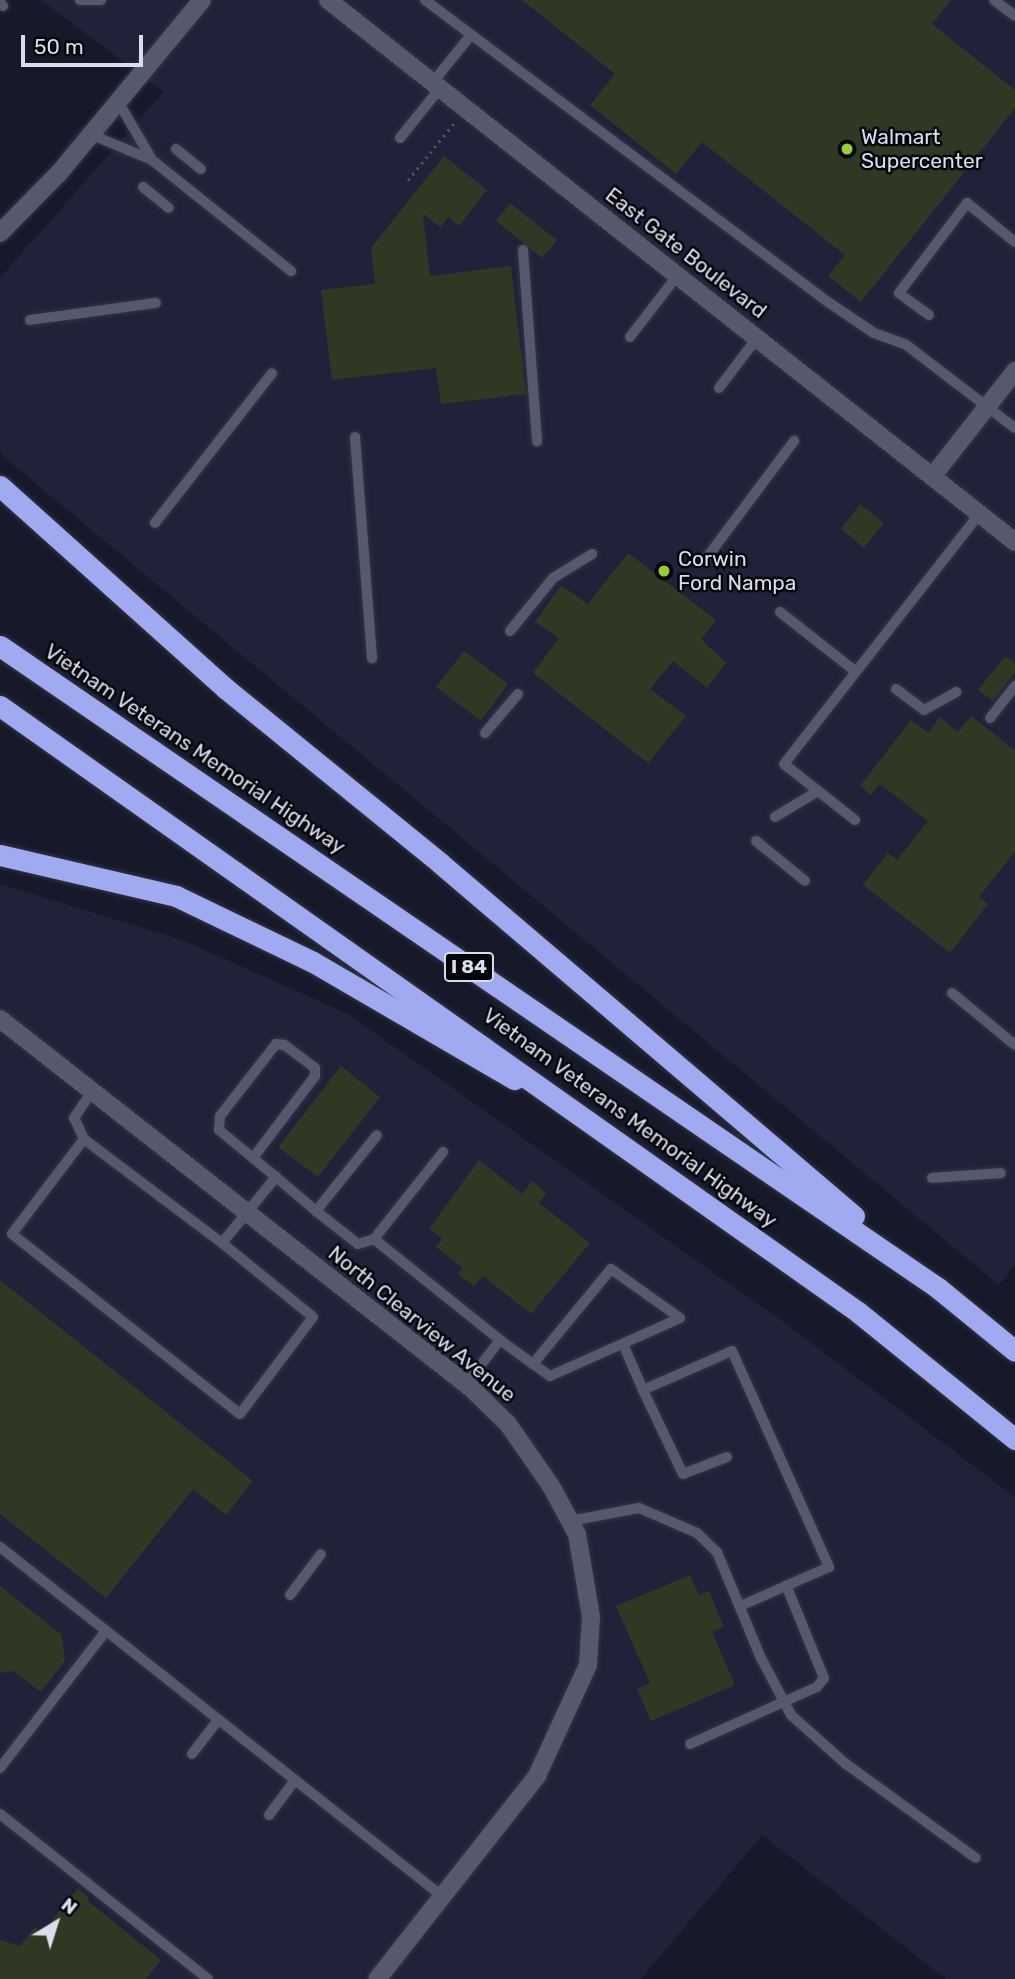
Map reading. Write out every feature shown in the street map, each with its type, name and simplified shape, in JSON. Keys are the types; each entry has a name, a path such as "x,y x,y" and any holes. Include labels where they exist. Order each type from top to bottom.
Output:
{"highway":[{"path":"0,486 225,688 440,863 938,1288"},
{"name":"Vietnam Veterans Memorial Highway","path":"0,646 938,1288 1015,1351"},
{"name":"Vietnam Veterans Memorial Highway","path":"0,706 587,1118 858,1312 1015,1439"},
{"path":"0,855 176,896 313,962 468,1055 587,1118"}],"street":[{"path":"0,233 92,135 202,0"},
{"name":"East Gate Boulevard","path":"328,0 1015,542"},
{"path":"932,477 1015,371"},
{"name":"North Clearview Avenue","path":"0,1019 466,1384 508,1424 577,1534 591,1617 588,1665 537,1776 377,1979"}],"lane":[{"path":"80,0 102,0"},
{"path":"425,0 828,302 874,333 905,344 1015,428"},
{"path":"994,0 1015,16"},
{"path":"400,138 470,36"},
{"path":"119,103 152,160"},
{"path":"92,135 152,160 291,271"},
{"path":"176,149 201,169"},
{"path":"143,187 169,208"},
{"path":"929,315 899,293 967,203 1015,242"},
{"path":"523,250 537,441"},
{"path":"629,337 677,276"},
{"path":"30,320 156,303"},
{"path":"719,388 757,338"},
{"path":"155,523 272,373"},
{"path":"355,438 372,658"},
{"path":"708,556 794,441"},
{"path":"855,820 784,765 979,514"},
{"path":"510,631 553,578 592,554"},
{"path":"780,612 855,671"},
{"path":"990,718 1015,686"},
{"path":"896,688 924,710 956,692"},
{"path":"485,733 518,694"},
{"path":"775,817 818,791"},
{"path":"756,841 805,881"},
{"path":"953,993 1015,1045"},
{"path":"253,1158 315,1076 315,1068 284,1045 276,1044 220,1116 219,1130 316,1211 358,1244 374,1239 443,1152"},
{"path":"84,1139 12,1234 240,1414 313,1317 222,1243 84,1139 74,1118 92,1091"},
{"path":"316,1211 377,1135"},
{"path":"932,1178 1001,1173"},
{"path":"222,1243 276,1177"},
{"path":"374,1239 500,1340 533,1364 550,1376 680,1318 611,1269 533,1364"},
{"path":"466,1384 500,1340"},
{"path":"623,1344 683,1474 727,1457"},
{"path":"643,1390 732,1351 829,1567 740,1606"},
{"path":"570,1521 639,1508 697,1533 717,1552 791,1715 846,1764 976,1858"},
{"path":"0,1547 442,1896"},
{"path":"290,1595 321,1554"},
{"path":"690,1744 817,1687 824,1678 786,1585"},
{"path":"0,1768 106,1631"},
{"path":"192,1754 218,1720"},
{"path":"269,1815 295,1780"},
{"path":"0,1814 208,1979"}],"path":[{"path":"408,180 454,122"}],"shaded area":[{"path":"41,0 1015,0 1015,1264 999,1285 4,457 0,451 0,278 164,92"},
{"path":"0,884 182,940 348,1014 782,1321 1015,1497 1015,1979 946,1979 762,1835 641,1979 0,1979"}],"building":[{"name":"Walmart Supercenter","path":"522,0 951,0 932,24 1015,90 1015,108 861,302 828,276 845,255 702,142 676,174 590,105 615,74"},
{"path":"444,156 487,190 459,226 448,217 440,227 423,214 430,276 511,266 526,394 441,404 436,368 332,380 321,290 375,284 371,248"},
{"path":"510,203 557,240 542,258 496,221"},
{"path":"860,504 884,523 864,548 841,529"},
{"path":"628,553 716,620 701,639 726,663 707,688 673,661 650,689 686,716 648,763 533,673 559,638 535,622 561,585 588,604"},
{"path":"464,651 508,684 481,721 436,687"},
{"path":"1005,656 1015,663 1015,672 993,701 978,690"},
{"path":"971,716 1015,750 1015,851 979,897 988,904 950,953 863,885 888,853 897,860 928,821 880,784 871,795 860,786 911,720 928,733 940,717 958,732"},
{"path":"341,1066 380,1097 318,1177 278,1147"},
{"path":"479,1160 522,1194 532,1181 546,1193 539,1203 590,1243 531,1314 483,1276 474,1286 458,1274 463,1268 436,1247 442,1239 429,1229"},
{"path":"0,1280 253,1481 226,1515 193,1489 106,1598 0,1514"},
{"path":"690,1575 699,1595 709,1591 724,1627 712,1632 735,1685 651,1721 637,1689 650,1683 616,1606"},
{"path":"0,1586 62,1635 65,1661 41,1692 13,1671 0,1673"},
{"path":"78,1888 89,1898 88,1901 161,1960 146,1979 0,1979 0,1940 20,1946 35,1927 42,1933"}],"place":[{"name":"Walmart Supercenter","path":"847,149"},
{"name":"Corwin Ford Nampa","path":"664,571"}]}
